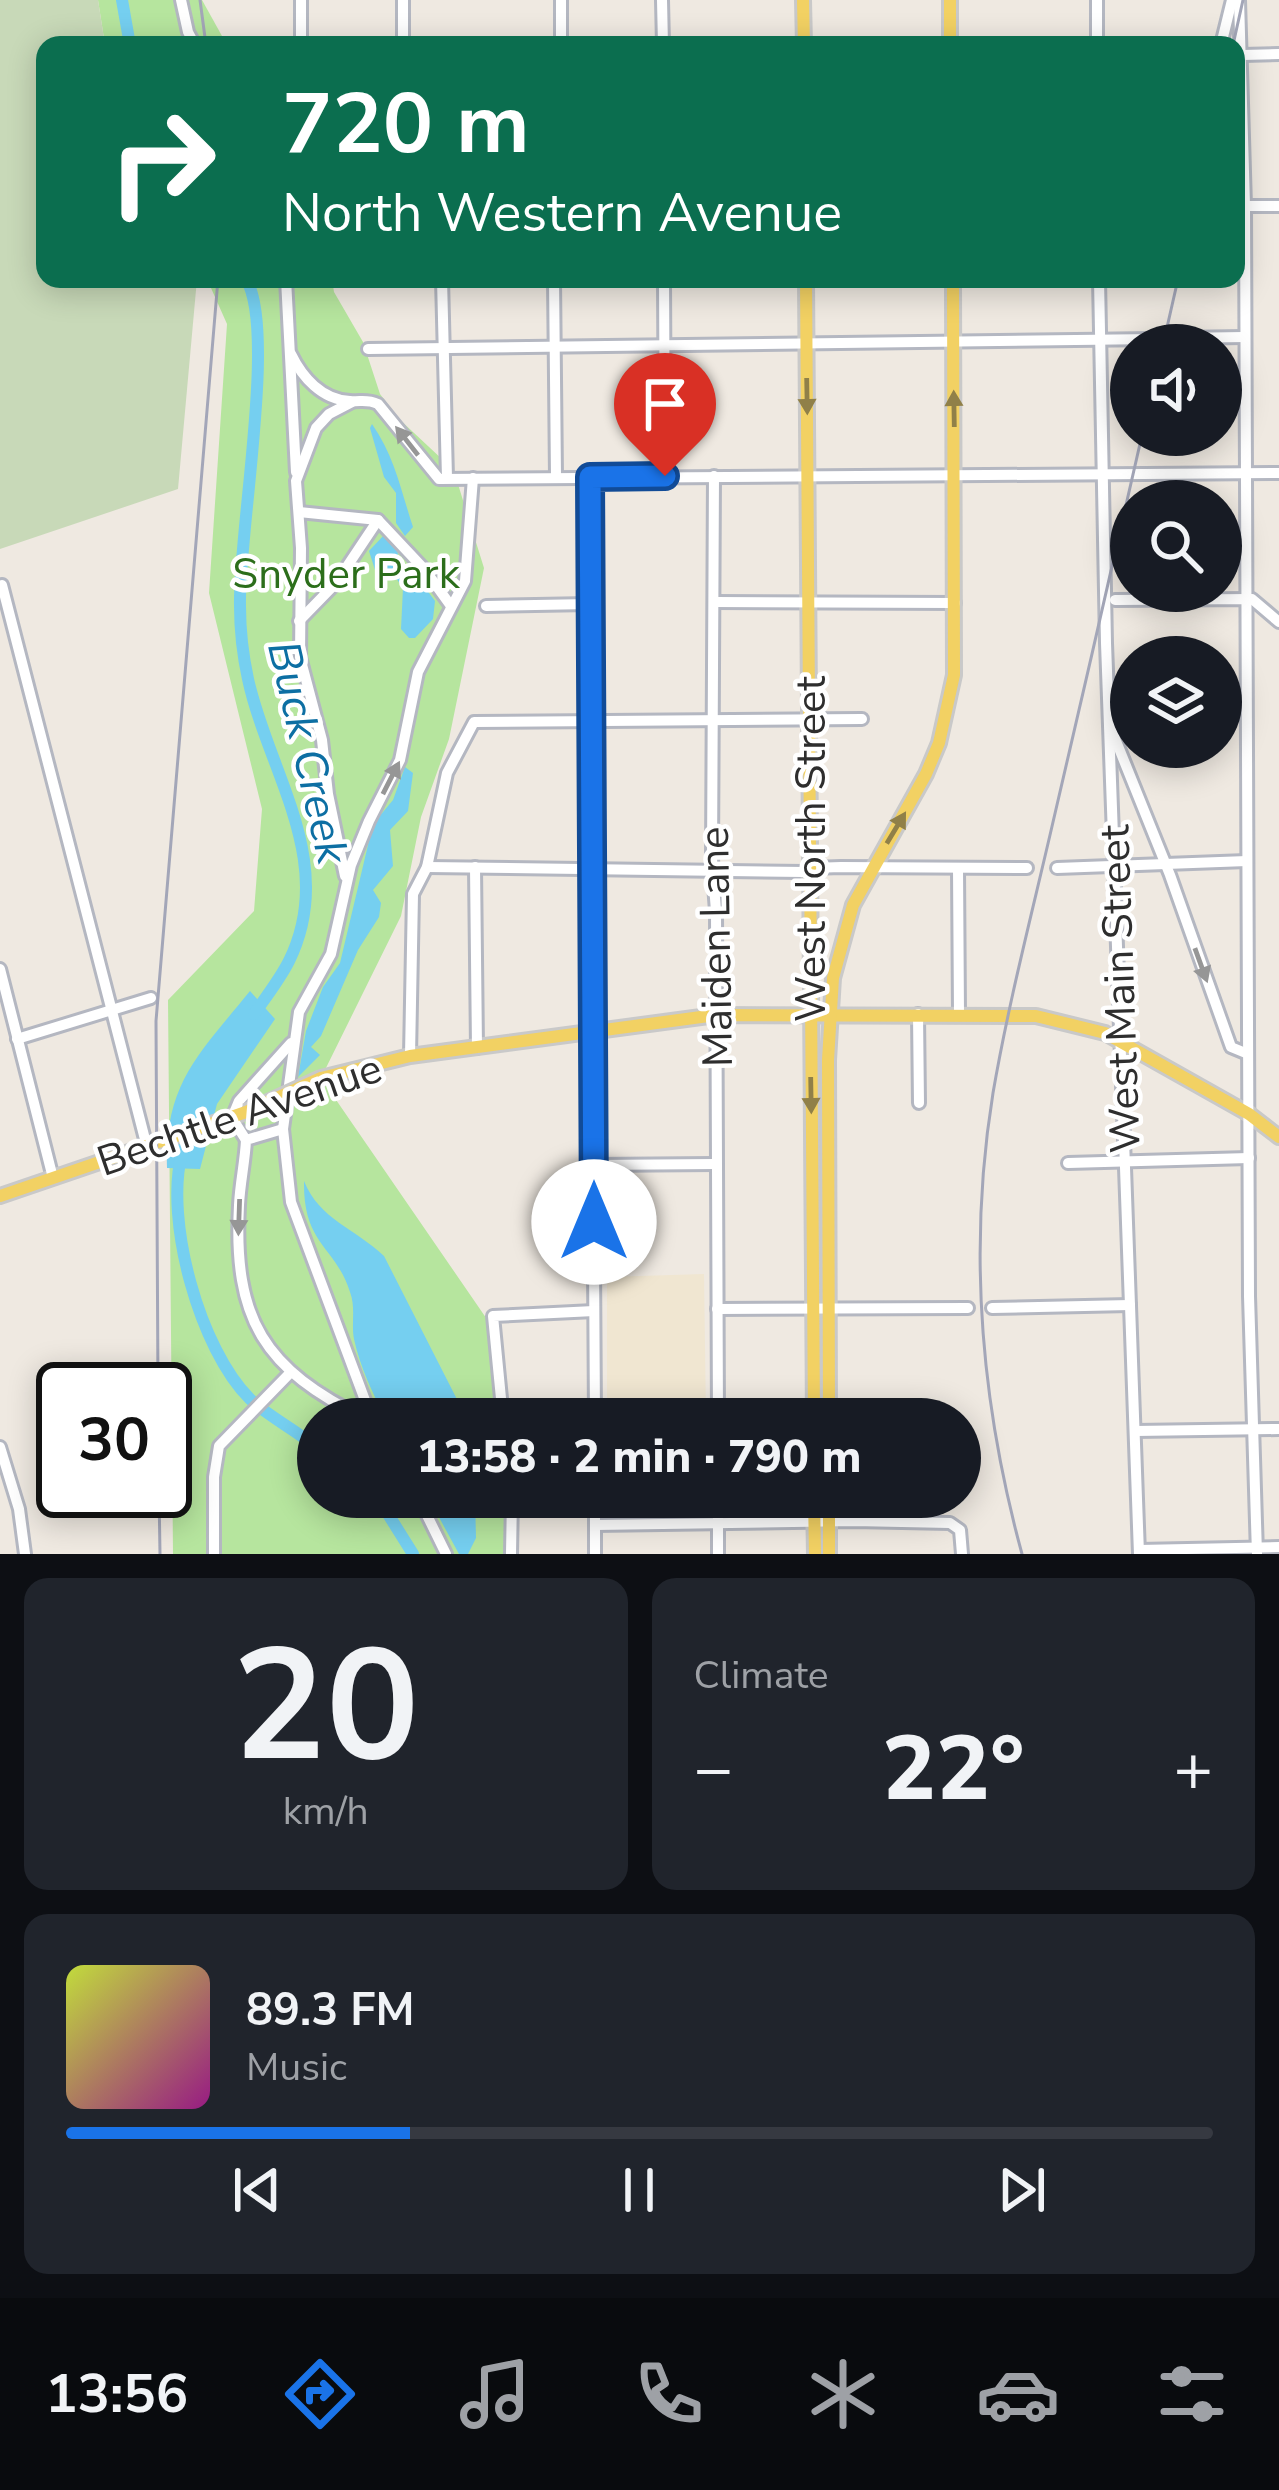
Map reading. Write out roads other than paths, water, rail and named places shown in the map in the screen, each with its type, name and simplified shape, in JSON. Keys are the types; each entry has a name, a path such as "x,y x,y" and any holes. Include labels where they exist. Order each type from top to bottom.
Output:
{"main road":[{"path":"803,0 804,36"},
{"path":"950,0 950,36"},
{"name":"West North Street","path":"806,288 811,1014 827,1398"},
{"name":"West North Street","path":"815,1398 829,1015 845,925 926,774 941,737 954,675 952,288"},
{"name":"Bechtle Avenue","path":"0,1196 164,1142 321,1078 410,1056 716,1016 959,1014 1036,1016 1075,1023 1120,1041 1249,1114 1279,1137"},
{"path":"821,1518 829,1554"},
{"path":"815,1554 823,1518"}],"street":[{"path":"181,0 192,36"},
{"path":"301,0 302,36"},
{"path":"403,0 403,36"},
{"path":"561,0 561,36"},
{"path":"662,0 663,36"},
{"path":"1096,0 1097,36"},
{"path":"1225,36 1239,0"},
{"path":"1239,0 1239,36"},
{"path":"1245,55 1279,54"},
{"path":"1245,206 1279,206"},
{"path":"287,288 299,512 300,657 322,740 346,885"},
{"path":"442,288 447,478"},
{"path":"554,288 556,477"},
{"path":"664,288 665,476"},
{"name":"West Main Street","path":"1099,288 1108,723 1139,1552"},
{"path":"1243,288 1249,1158 1257,1551"},
{"path":"368,349 1110,341"},
{"path":"291,354 317,389 352,402"},
{"path":"296,481 316,428 329,414 368,400 378,404 439,479 1279,472"},
{"name":"Maiden Lane","path":"714,476 718,1398"},
{"path":"590,477 595,1398"},
{"path":"362,1398 292,1202 283,1129 293,1040 303,1001 332,954 346,885 364,832 400,760 418,672 469,566 473,478"},
{"path":"299,512 378,520 452,606"},
{"path":"298,622 336,583 378,520"},
{"path":"2,585 147,1147"},
{"path":"1242,598 1256,602 1279,622"},
{"path":"715,602 956,603"},
{"path":"486,606 590,604"},
{"path":"410,1056 412,905 416,885 427,867 447,773 468,728 484,719 862,719"},
{"path":"1108,723 1166,865 1231,1047 1249,1054"},
{"path":"1057,868 1247,861"},
{"path":"427,867 804,872 812,868 1027,868"},
{"path":"475,867 477,1048"},
{"path":"958,868 959,1014"},
{"path":"0,969 53,1178"},
{"path":"17,1039 151,998"},
{"path":"918,1015 920,1103"},
{"path":"293,1040 239,1101 232,1117 246,1140 239,1242 245,1296 260,1335 290,1373 323,1398"},
{"path":"246,1140 283,1129"},
{"path":"1068,1163 1249,1158"},
{"path":"593,1165 715,1163"},
{"path":"992,1308 1130,1305"},
{"path":"718,1309 968,1308"},
{"path":"501,1398 493,1316 594,1311"},
{"path":"214,1554 219,1446 290,1373"},
{"path":"1135,1431 1279,1429"},
{"path":"0,1447 19,1508 25,1554"},
{"path":"428,1518 446,1554"},
{"path":"512,1518 512,1554"},
{"path":"595,1518 596,1554"},
{"path":"718,1518 718,1554"},
{"path":"595,1525 822,1521 958,1526 962,1554"},
{"path":"1139,1552 1279,1547"}],"water":[{"path":"372,424 392,462 413,527 405,536 396,523 396,493 384,477"},
{"path":"384,535 397,547 400,572 423,585 435,601 433,619 415,638 401,629 403,588 391,571 375,570 369,551"},
{"path":"405,767 413,773 408,811 390,830 393,866 373,890 381,903 379,917 358,950 321,1036 311,1047 320,1055 298,1077 306,1031 323,987 340,963 373,824 393,800"},
{"path":"250,991 275,1019 217,1104 200,1169 167,1168 179,1091 201,1052"},
{"path":"304,1181 328,1214 384,1256 456,1398 376,1398 353,1333 350,1292 314,1232"},
{"path":"439,1518 476,1518 476,1538 468,1554 459,1554"}],"waterway":[{"name":"Buck Creek","path":"122,0 128,36"},
{"name":"Buck Creek","path":"249,288 258,341 241,573 242,642 258,714 294,818 306,888 302,924 289,961 254,1014"},
{"name":"Buck Creek","path":"182,1153 178,1181 182,1247 202,1317 232,1377 250,1399 297,1433"},
{"name":"Buck Creek","path":"390,1518 413,1554"}],"railway":[{"path":"200,0 205,36"},
{"path":"1235,36 1243,0"},
{"path":"158,1362 156,1021 217,288"},
{"path":"1168,324 1176,288"},
{"path":"1022,1554 988,1383 980,1267 985,1151 1012,996 1137,456"},
{"path":"159,1518 160,1554"}],"park label":[{"name":"Snyder Park","path":"346,573"}]}
